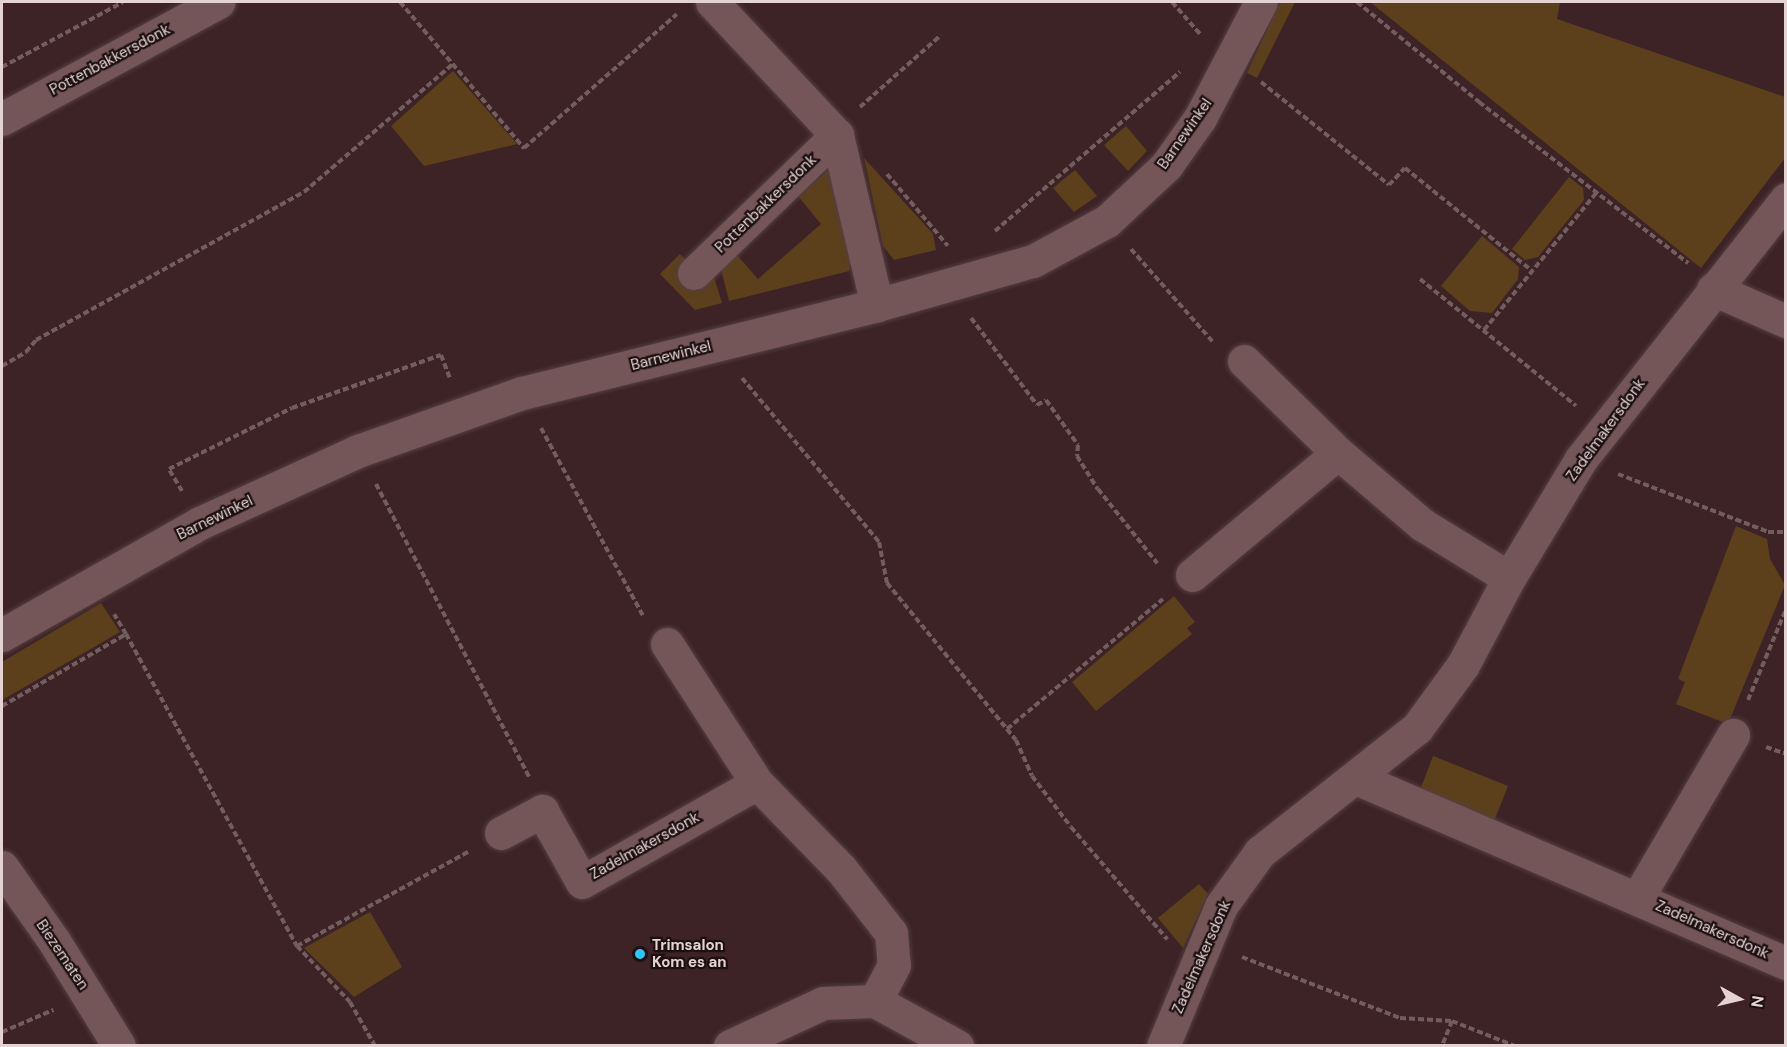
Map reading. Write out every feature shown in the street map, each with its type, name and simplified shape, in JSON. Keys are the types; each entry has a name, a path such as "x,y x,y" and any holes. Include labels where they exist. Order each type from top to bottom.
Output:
{"street":[{"name":"Pottenbakkersdonk","path":"2,119 218,2"},
{"name":"Barnewinkel","path":"2,635 200,523 358,451 522,393 877,305 1033,261 1107,221 1166,166 1200,118 1261,2"},
{"path":"697,5 837,135 877,305"},
{"name":"Pottenbakkersdonk","path":"694,273 837,135"},
{"name":"Zadelmakersdonk","path":"1163,1046 1221,906 1260,852 1417,728 1463,665 1509,578 1581,459 1785,199"},
{"path":"1714,287 1785,321"},
{"path":"1244,361 1338,453 1423,525 1509,578"},
{"path":"1184,582 1338,453"},
{"path":"668,644 757,783 840,869 891,933 894,965 875,1000"},
{"name":"Zadelmakersdonk","path":"1638,897 1733,735"},
{"name":"Zadelmakersdonk","path":"1356,778 1638,897 1785,963"},
{"name":"Zadelmakersdonk","path":"542,811 582,882 757,783"},
{"path":"501,833 542,811"},
{"name":"Biezematen","path":"2,867 89,995 119,1046"},
{"path":"730,1046 823,1003 875,1000 957,1046"}],"path":[{"path":"2,67 123,2"},
{"path":"400,2 524,148 697,5"},
{"path":"1356,2 1714,287"},
{"path":"941,35 847,118 837,135 866,150 961,282 1037,405 1046,400 1078,445 1077,456 1098,489 1184,582 1007,729"},
{"path":"2,366 26,352 36,340 304,192 453,64"},
{"path":"990,235 1186,66"},
{"path":"1261,82 1389,185 1406,168 1532,270"},
{"path":"1484,330 1596,192"},
{"path":"1107,221 1231,362 1244,361"},
{"path":"1420,279 1604,429"},
{"path":"715,345 879,542 887,583 1007,729 1032,776 1071,827 1200,957 1400,1018 1452,1022 1515,1046"},
{"path":"200,523 169,469 292,408 441,355 462,414"},
{"path":"522,393 646,621 668,644"},
{"path":"358,451 543,804 542,811"},
{"path":"1581,459 1768,532 1785,532"},
{"path":"94,584 126,634 297,946 344,995 375,1046"},
{"path":"1733,735 1785,609"},
{"path":"2,706 126,634"},
{"path":"297,946 501,833"},
{"path":"2,1032 89,995"},
{"path":"1442,1046 1452,1022"}],"shaded area":[{"path":"1280,2 1295,2 1257,78 1247,73"},
{"path":"1370,2 1560,2 1557,19 1785,97 1785,158 1701,268"},
{"path":"453,71 517,144 424,166 391,126"},
{"path":"1126,126 1147,151 1128,171 1104,145"},
{"path":"864,158 933,234 936,250 894,260 883,246"},
{"path":"828,170 853,254 849,271 729,301 721,269 737,255 758,279 821,224 798,196"},
{"path":"1075,170 1097,196 1074,212 1053,188"},
{"path":"1569,177 1583,188 1584,200 1538,257 1525,260 1512,249"},
{"path":"1482,236 1519,267 1518,279 1492,313 1470,311 1441,286"},
{"path":"680,254 686,260 680,266 701,288 714,277 722,303 695,310 660,274"},
{"path":"1736,526 1767,539 1770,559 1785,585 1728,724 1676,704 1685,682 1678,679"},
{"path":"1174,596 1195,622 1187,628 1192,634 1096,711 1072,682"},
{"path":"101,603 120,632 2,700 2,662"},
{"path":"1433,756 1508,786 1491,829 1417,798"},
{"path":"1199,884 1208,894 1183,948 1158,918"},
{"path":"370,912 402,967 354,997 304,948"}],"place":[{"name":"Trimsalon Kom es an","path":"640,954"}]}
